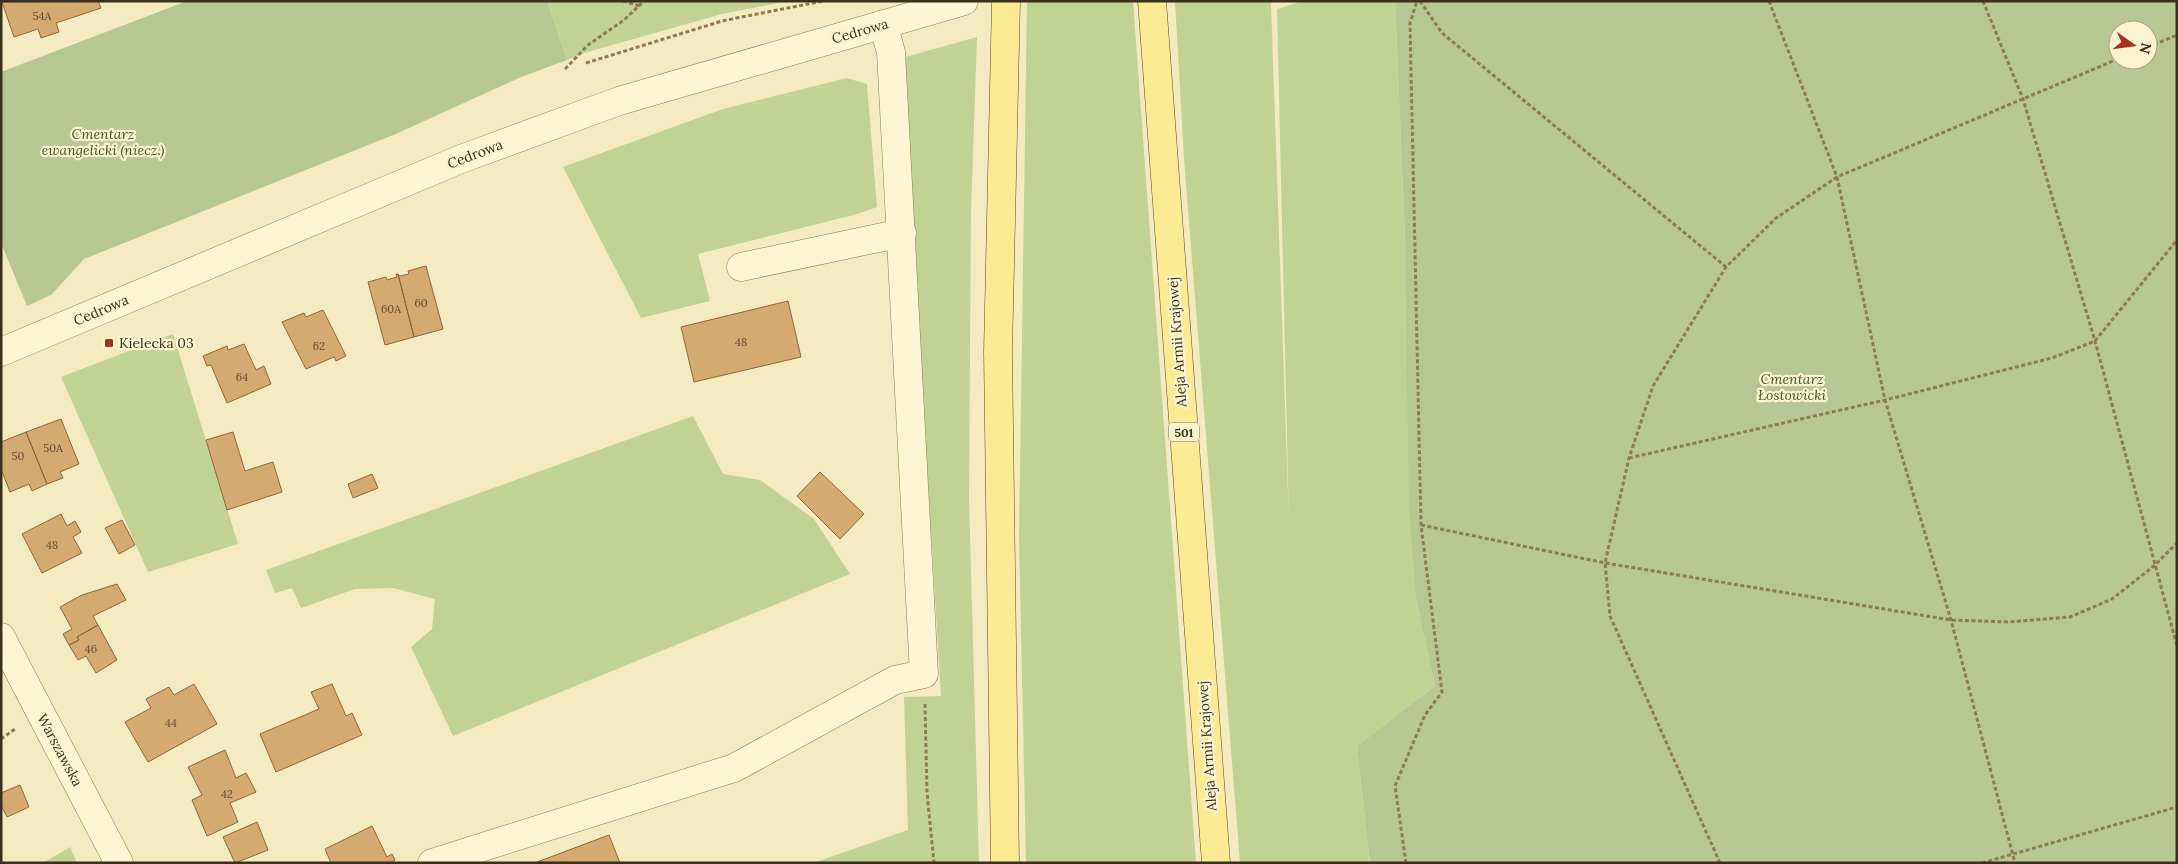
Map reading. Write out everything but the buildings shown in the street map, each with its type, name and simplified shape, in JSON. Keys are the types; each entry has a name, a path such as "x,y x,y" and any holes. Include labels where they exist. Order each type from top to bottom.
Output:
{"main road":[{"path":"1005,863 998,352 1006,1"},
{"name":"Aleja Armii Krajowej","path":"1152,1 1216,863"}],"street":[{"name":"Cedrowa","path":"1,352 470,156 619,101 953,4"},
{"path":"432,863 734,768 896,680 924,674 891,52 883,24"},
{"path":"741,267 902,233"},
{"name":"Warszawska","path":"1,637 119,863"}],"path":[{"path":"623,1 640,6"},
{"path":"565,69 588,45 644,1"},
{"path":"586,62 722,21 823,1"},
{"path":"1418,1 1442,33 1726,267"},
{"path":"1406,863 1396,786 1425,715 1442,692 1421,524 1410,23 1418,1"},
{"path":"1769,1 1837,177 1885,400 1951,620 2015,863"},
{"path":"1984,1 2023,99 2094,341 2177,646"},
{"path":"2158,43 2177,35"},
{"path":"1720,863 1610,616 1605,563 1629,458 1653,386 1726,267 1776,218 1837,177 2108,63"},
{"path":"1629,458 1885,400 2052,358 2094,341 2177,240"},
{"path":"1421,524 1605,563 1951,620 2008,622 2070,616 2112,599 2154,566 2177,543"},
{"path":"924,674 927,793 934,863"},
{"path":"1982,863 2177,806"}],"green space":[{"name":"Cmentarz ewangelicki (niecz.)","path":"187,1 547,1 567,60 521,77 398,133 84,259 51,295 27,306 1,243 1,72"},
{"path":"547,1 789,1 722,14 584,53 567,60"},
{"path":"1027,1 1133,1 1196,863 1026,863 1019,537"},
{"path":"1175,1 1276,1 1271,3 1289,522 1277,9 1303,1 1395,1 1405,238 1416,599 1435,686 1357,746 1370,863 1240,863 1184,159"},
{"name":"Cmentarz Łostowicki","path":"1395,1 2177,1 2177,863 1370,863 1357,746 1435,686 1416,599 1409,507 1405,238"},
{"path":"977,37 971,210 969,498 979,863 813,863 908,830 904,697 941,696 902,58"},
{"path":"847,78 867,84 877,207 857,214 698,254 710,301 641,318 563,167 723,109"},
{"path":"173,334 238,544 148,572 61,377"},
{"path":"693,416 723,474 760,480 814,519 850,574 453,736 411,647 432,629 435,599 393,588 355,589 301,608 292,588 275,593 266,570"},
{"path":"70,847 77,863 43,863"}],"place":[{"name":"Kielecka 03","path":"109,343"}]}
